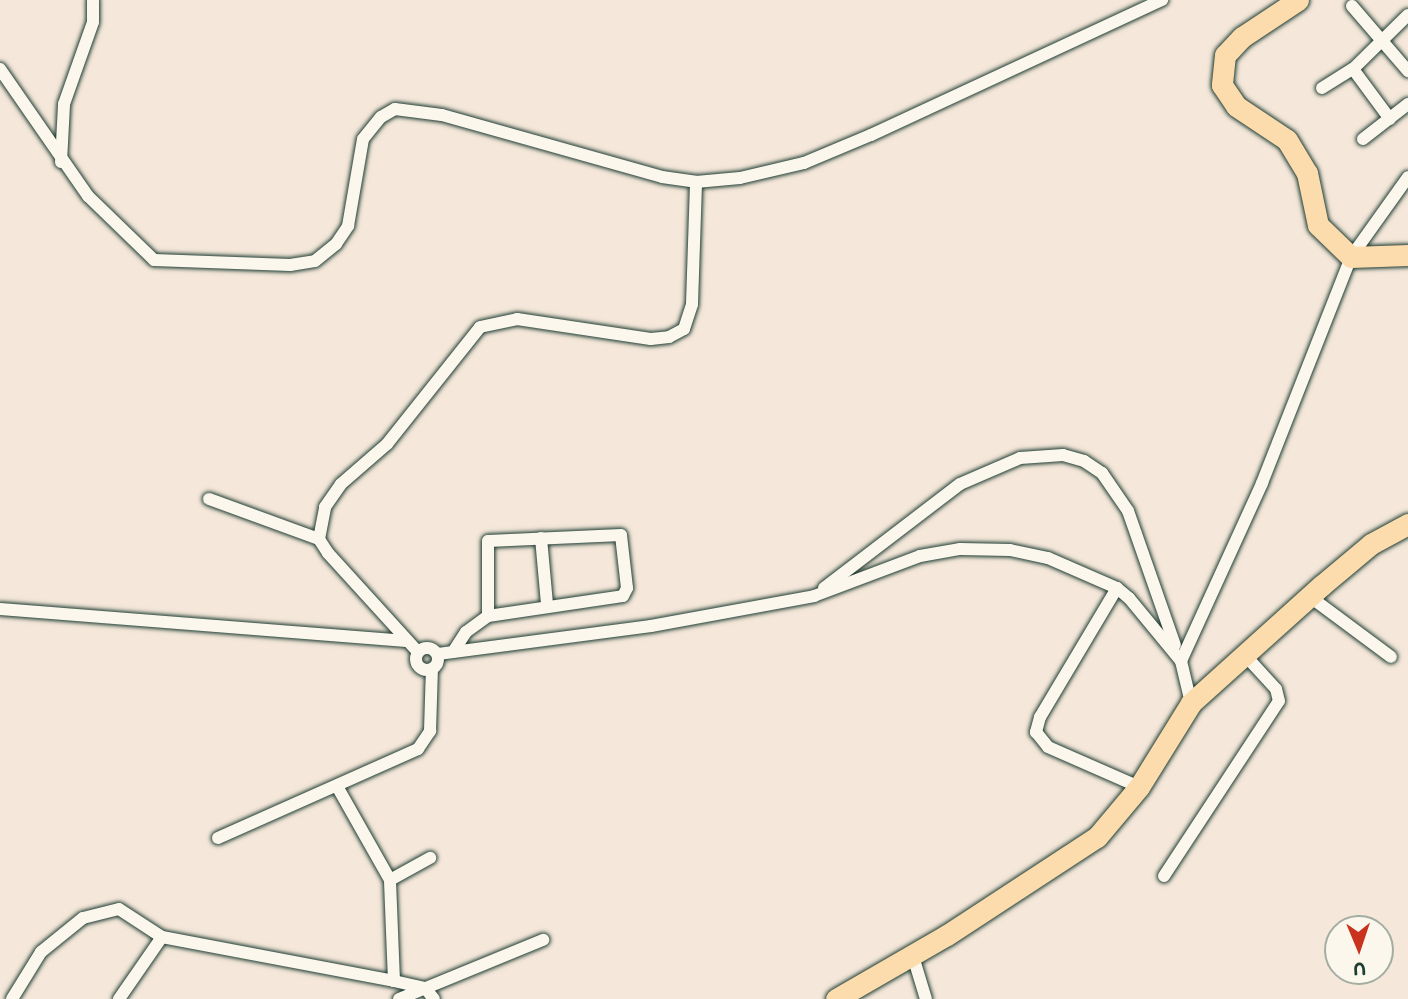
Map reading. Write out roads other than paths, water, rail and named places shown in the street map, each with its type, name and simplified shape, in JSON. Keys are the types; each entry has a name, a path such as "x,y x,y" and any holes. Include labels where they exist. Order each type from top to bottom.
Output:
{"highway":[{"path":"1298,0 1242,37 1225,55 1222,85 1236,106 1287,140 1307,173 1318,225 1351,257 1408,255"},
{"path":"836,999 1076,854 1097,837 1139,787 1191,703 1243,653 1371,544 1408,524"}],"street":[{"path":"61,162 64,104 93,22 93,0"},
{"path":"0,69 61,162 88,196 155,260 182,264 290,265 327,254 348,226 363,139 381,117 395,109 442,115 696,182 740,178 804,163 1162,0"},
{"path":"1352,6 1408,71"},
{"path":"1322,88 1353,69 1407,17"},
{"path":"1353,69 1390,119"},
{"path":"1363,139 1408,104"},
{"path":"1181,661 1262,483 1351,257 1408,177"},
{"path":"319,539 325,507 341,484 387,444 480,327 517,319 651,339 669,337 684,328 692,304 696,182"},
{"path":"814,596 960,484 1020,458 1062,455 1084,461 1102,473 1128,511 1181,661 1191,703"},
{"path":"209,499 319,539 418,652 419,667 432,669"},
{"path":"453,652 466,632 488,616 547,604 624,596 626,576 621,535 488,541 488,616"},
{"path":"541,538 547,604"},
{"path":"418,652 426,647 438,654 650,626 814,596 920,556 960,549 1010,550 1048,558 1117,588 1155,625 1181,661"},
{"path":"1117,588 1046,706 1036,732 1048,747 1139,787"},
{"path":"1309,596 1391,657"},
{"path":"0,609 407,640"},
{"path":"1164,876 1279,701 1276,688 1243,653"},
{"path":"218,838 403,759 426,740 433,705 432,669 438,654"},
{"path":"338,788 390,880 394,981"},
{"path":"390,880 430,858"},
{"path":"12,999 41,952 83,918 120,909 162,937 425,988 434,999"},
{"path":"119,999 162,937"},
{"path":"399,999 543,940"},
{"path":"912,953 926,999"}]}
